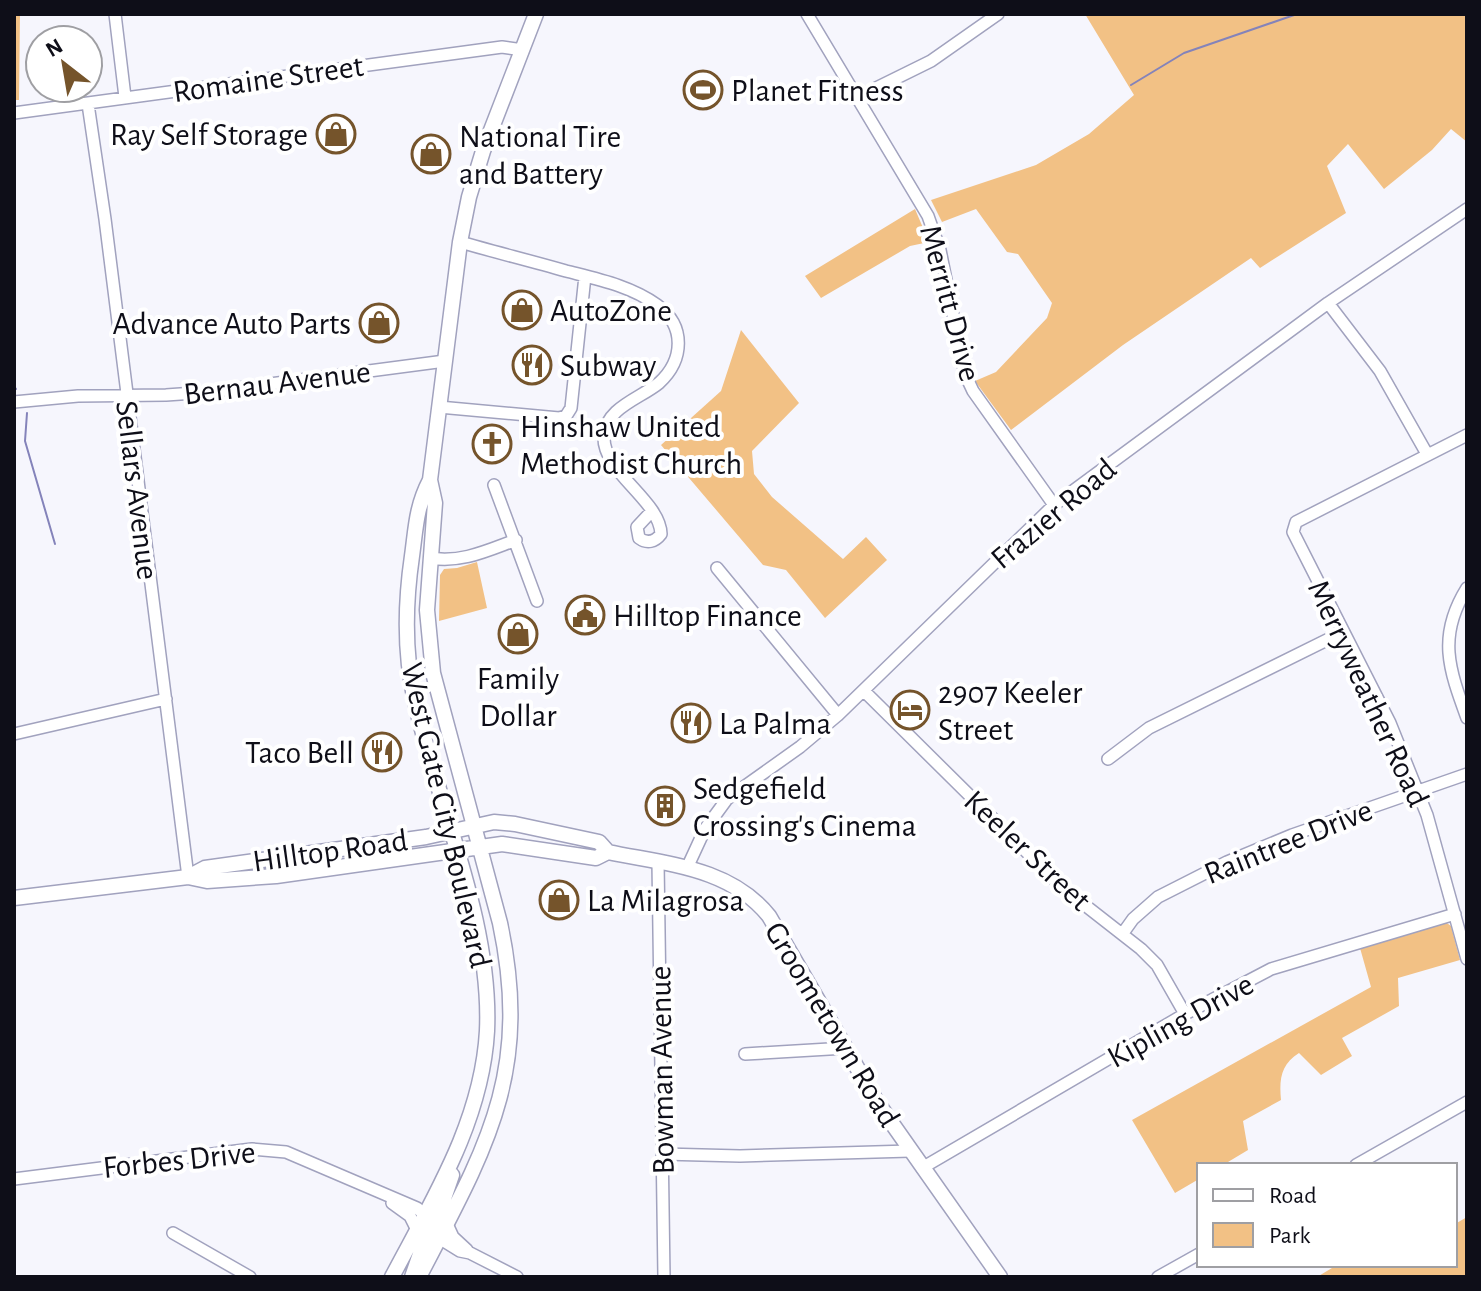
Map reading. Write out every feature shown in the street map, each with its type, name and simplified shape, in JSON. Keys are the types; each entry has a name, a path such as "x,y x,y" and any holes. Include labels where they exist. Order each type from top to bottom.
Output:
{"main road":[{"name":"West Gate City Boulevard","path":"419,1277 473,1174 490,1132 510,1050 508,965 433,673 427,610 435,503 430,480 460,242 469,197 483,151 536,14"},
{"name":"West Gate City Boulevard","path":"392,1277 460,1144 474,1106 483,1067 487,1007 481,948 414,700 406,633 408,588 419,501 430,480"},
{"name":"Groometown Road","path":"474,826 494,822 515,824 599,842 608,852 687,868 727,880 747,892 776,925 846,1048 910,1151 1000,1277"},
{"name":"Hilltop Road","path":"188,877 205,868 474,826"},
{"name":"Groometown Road","path":"456,850 479,845 511,844 596,858 608,852"},
{"name":"Hilltop Road","path":"14,898 188,877 207,881 276,876 456,850"},
{"path":"439,1238 437,1219 460,1144"},
{"path":"412,1277 428,1231 425,1215"}],"street":[{"path":"115,14 125,97"},
{"name":"Merritt Drive","path":"807,14 928,216 936,235 959,356 969,384 1054,505"},
{"path":"858,97 931,61 998,14"},
{"name":"Romaine Street","path":"104,101 502,47 523,50"},
{"name":"Romaine Street","path":"14,113 88,104"},
{"name":"Sellars Avenue","path":"88,104 188,877"},
{"name":"Frazier Road","path":"687,868 705,829 727,799 800,747 838,715 1054,505 1328,303 1467,209"},
{"path":"460,242 624,287 655,303 675,325 679,352 671,369 649,391 615,412 607,422 604,435 612,460 651,512"},
{"path":"439,407 559,418 566,416 571,408 585,276"},
{"path":"1328,303 1380,371 1427,454 1467,435"},
{"name":"Bernau Avenue","path":"14,402 78,396 209,392 445,361"},
{"name":"Merryweather Road","path":"1427,454 1296,522 1293,532 1390,723 1417,790 1467,959"},
{"path":"494,485 537,601"},
{"path":"430,558 463,559 516,540"},
{"path":"717,568 838,715"},
{"path":"1467,588 1453,616 1447,645 1450,671 1467,718"},
{"path":"1108,759 1149,728 1343,632"},
{"name":"Keeler Street","path":"864,691 1063,888 1123,933 1157,965 1185,1014"},
{"path":"14,734 166,699"},
{"name":"Raintree Drive","path":"1123,933 1133,919 1158,897 1213,869 1292,835 1467,774"},
{"name":"Bowman Avenue","path":"658,862 664,1277"},
{"name":"Kipling Drive","path":"922,1168 1185,1014 1271,969 1455,914"},
{"path":"745,1054 846,1048"},
{"path":"1360,1163 1467,1102"},
{"name":"Forbes Drive","path":"14,1179 264,1149 286,1152 417,1208 425,1215"},
{"path":"663,1154 740,1156 910,1151"},
{"name":"Forbes Drive","path":"383,1195 410,1216 417,1230"},
{"path":"447,1224 453,1237 470,1253"},
{"path":"173,1233 250,1277"},
{"path":"439,1238 517,1277"},
{"path":"1158,1277 1197,1255"}],"green space":[{"path":"14,14 20,14 19,100 14,100"},
{"path":"1085,14 1467,14 1467,142 1451,129 1432,150 1384,189 1348,144 1327,166 1346,213 1260,268 1251,258 1123,345 1011,430 975,381 996,372 1047,318 1052,303 1018,254 1007,252 976,209 942,222 931,200 1036,165 1089,134 1134,95"},
{"path":"915,209 929,242 910,246 821,298 805,276"},
{"path":"741,330 799,403 752,451 754,474 772,497 843,559 866,537 887,560 825,618 786,570 763,565 661,445 721,391"},
{"path":"477,562 487,608 439,621 440,575 444,569"},
{"path":"1444,921 1451,926 1460,960 1398,978 1399,1006 1342,1038 1352,1056 1321,1075 1299,1053 1293,1057 1282,1073 1281,1100 1243,1121 1248,1150 1226,1163 1197,1163 1197,1180 1175,1193 1132,1120 1371,987 1360,948"},
{"path":"1467,1217 1467,1277 1317,1277 1334,1267 1457,1267 1457,1223"}],"waterway":[{"path":"1131,85 1184,53 1297,14"},
{"path":"27,413 25,441 55,544"}],"place":[{"name":"Planet Fitness","path":"703,90"},
{"name":"Ray Self Storage","path":"336,134"},
{"name":"National Tire and Battery","path":"431,154"},
{"name":"AutoZone","path":"522,310"},
{"name":"Advance Auto Parts","path":"379,323"},
{"name":"Subway","path":"532,365"},
{"name":"Hinshaw United Methodist Church","path":"492,444"},
{"name":"Hilltop Finance","path":"585,615"},
{"name":"Family Dollar","path":"518,634"},
{"name":"2907 Keeler Street","path":"910,710"},
{"name":"La Palma","path":"691,723"},
{"name":"Taco Bell","path":"382,752"},
{"name":"Sedgefield Crossing's Cinema","path":"665,806"},
{"name":"La Milagrosa","path":"559,900"}]}
